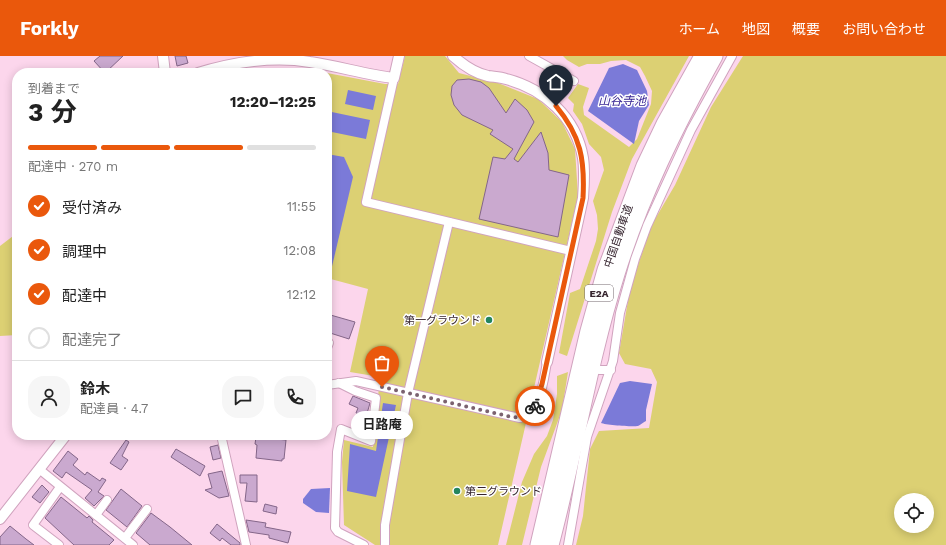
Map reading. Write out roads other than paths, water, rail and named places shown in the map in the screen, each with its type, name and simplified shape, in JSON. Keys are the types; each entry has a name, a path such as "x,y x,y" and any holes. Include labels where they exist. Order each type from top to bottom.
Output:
{"highway":[{"name":"中国自動車道","path":"538,545 588,331 605,270 644,166 664,124 702,56"},
{"name":"中国自動車道","path":"551,545 600,334 617,274 644,198 661,159 715,56"}],"street":[{"path":"163,56 164,68"},
{"path":"399,56 366,202 571,252"},
{"path":"332,384 356,381 520,418 528,414 537,403 583,198 585,175 583,157 577,138 566,118 556,106 536,90 504,78 478,73 467,67 454,56"},
{"path":"529,56 574,81"},
{"path":"568,545 587,437 610,370 627,283 646,226 691,130 732,56"},
{"path":"222,68 250,62 295,61 309,62 358,73 394,78"},
{"path":"385,544 385,525 408,393 449,222"},
{"path":"599,370 610,370"},
{"path":"340,383 355,391 376,398 371,441 341,429 337,452 334,528 364,545"},
{"path":"0,519 62,440"},
{"path":"222,440 246,545"},
{"path":"39,469 133,545"},
{"path":"59,545 33,525 60,487"},
{"path":"96,515 107,500"},
{"path":"119,545 146,509"}],"water":[{"name":"山谷寺池","path":"623,64 637,70 647,91 649,105 639,121 634,144 588,111 609,68"},
{"path":"348,90 376,96 373,110 345,104"},
{"path":"332,112 370,120 366,139 332,132"},
{"path":"332,155 344,157 353,177 332,266"},
{"path":"630,381 652,384 646,410 646,421 638,426 601,423 620,383"},
{"path":"383,403 396,405 376,497 347,491 350,444 376,451"},
{"path":"330,488 329,513 316,512 303,503 303,499 311,489"}],"place":[{"name":"第一グラウンド","path":"489,320"},
{"name":"日路庵","path":"382,387"},
{"name":"第二グラウンド","path":"457,491"}]}
